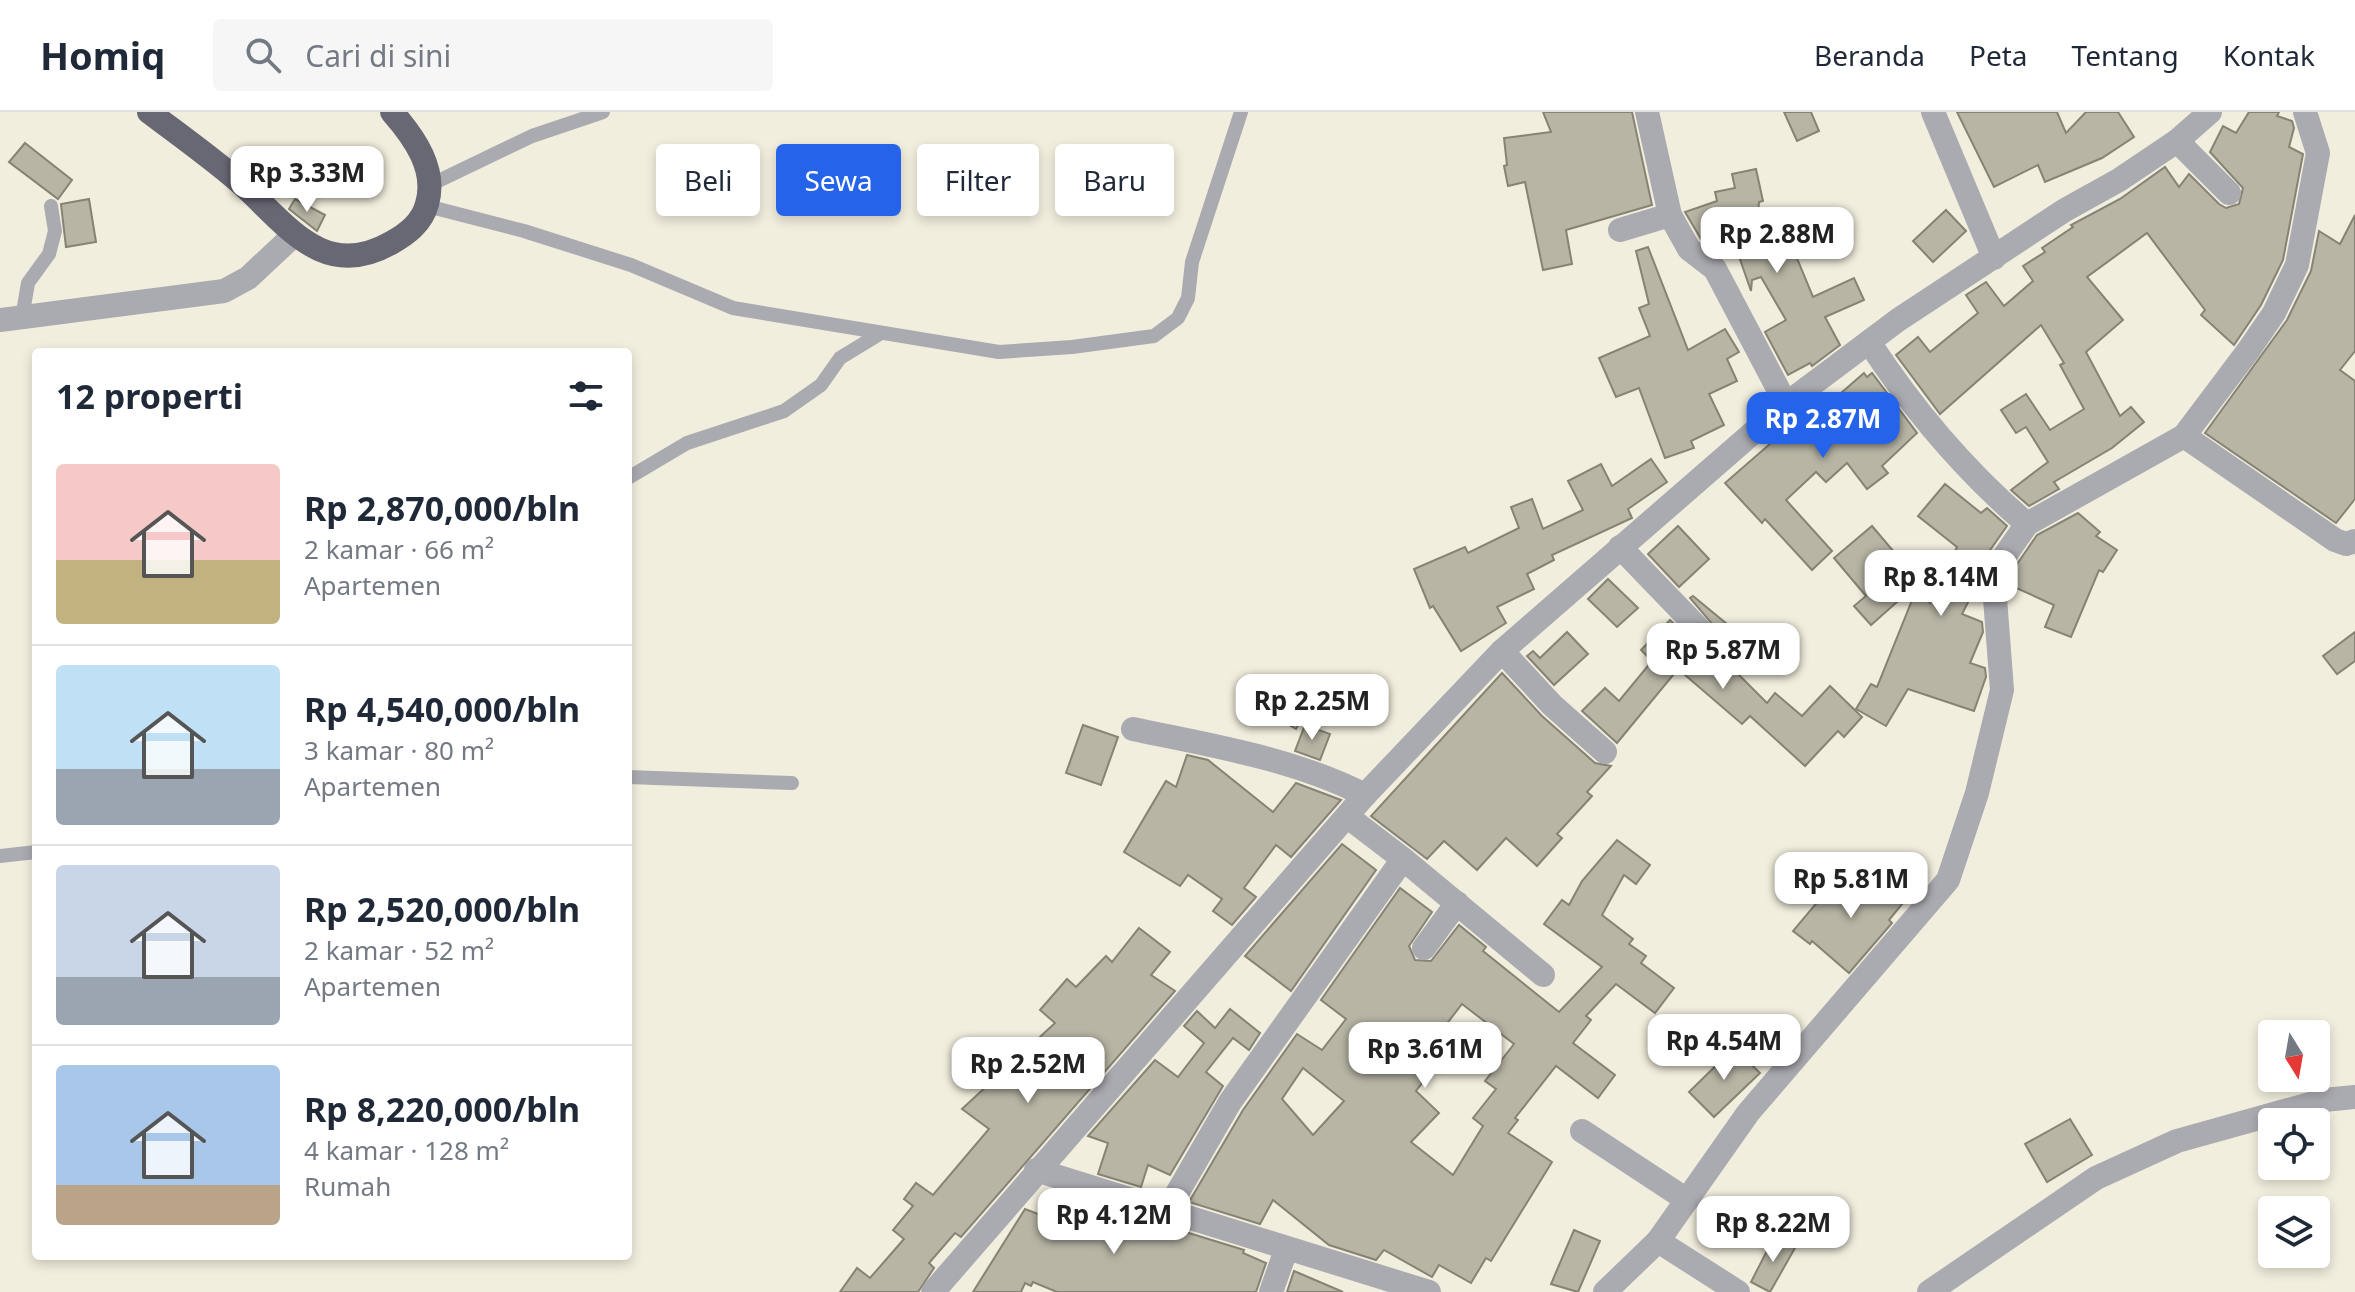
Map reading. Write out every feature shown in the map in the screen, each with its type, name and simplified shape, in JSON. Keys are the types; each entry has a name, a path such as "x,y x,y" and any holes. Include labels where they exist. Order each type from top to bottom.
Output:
{"highway":[{"path":"149,112 238,181 294,235 326,253 351,258 382,249 408,233 419,222 430,195 415,140 392,112"}],"street":[{"path":"1647,112 1670,215 1689,249 1715,269 1786,404"},
{"path":"1933,112 1994,258"},
{"path":"1605,1292 1658,1241 1748,1113 1948,880 1977,793 2002,690 1995,598 1999,564 2027,524 2184,436 2215,400 2274,313 2297,265 2318,153 2305,112"},
{"path":"933,1292 1365,795 1502,651 1786,404 1869,342 2190,123 2229,193"},
{"path":"1620,230 1670,215"},
{"path":"11,319 224,291 248,278 294,235"},
{"path":"1869,342 1923,419 1983,486 2027,524"},
{"path":"2184,436 2335,540 2346,544 2355,541"},
{"path":"1620,547 1700,630"},
{"path":"1502,651 1552,705 1605,752"},
{"path":"1133,729 1291,763 1324,774 1365,795"},
{"path":"1348,817 1543,975"},
{"path":"1168,1209 1230,1102 1403,859"},
{"path":"1424,948 1457,903"},
{"path":"1929,1292 2096,1178 2177,1141 2324,1100 2355,1097"},
{"path":"1582,1131 1687,1200"},
{"path":"1036,1170 1429,1292"},
{"path":"1658,1241 1738,1292"},
{"path":"1271,1292 1286,1250"}],"lane":[{"path":"430,195 532,136 603,112"},
{"path":"430,195 524,231 631,265 733,308 999,352 1154,336 1178,318 1188,298 1192,262 1241,112"},
{"path":"11,319 28,283 49,254 55,231 51,206"},
{"path":"632,476 687,443 784,411 821,385 840,358 881,333"},
{"path":"632,777 792,783"},
{"path":"0,856 32,852"}],"building":[{"path":"1543,112 1632,112 1652,205 1566,230 1572,264 1543,270 1525,182 1508,186 1504,138 1551,132"},
{"path":"1784,112 1811,112 1819,131 1797,141"},
{"path":"1957,112 2057,112 2066,133 2086,112 2118,112 2134,137 2102,158 2045,182 2038,165 1994,187"},
{"path":"2249,112 2279,112 2277,116 2292,121 2294,128 2289,147 2303,154 2283,260 2261,305 2234,345 2201,315 2205,310 2147,233 2087,277 2123,320 2086,352 2120,416 2131,407 2144,422 2112,448 2054,482 2059,489 2029,506 2011,490 2048,462 2026,427 2016,433 2001,410 2026,394 2050,430 2084,409 2060,365 2064,363 2041,325 1940,414 1896,355 1918,337 1930,352 1978,313 1966,295 1986,282 2004,306 2033,281 2023,266 2045,252 2042,248 2073,227 2071,225 2120,199 2165,167 2179,187 2189,174 2219,204 2226,208 2239,204 2243,188 2210,152 2223,126 2236,133"},
{"path":"25,143 72,180 58,199 9,162"},
{"path":"1756,169 1763,201 1759,202 1755,250 1789,239 1813,297 1854,278 1864,300 1825,317 1840,345 1812,366 1810,363 1788,375 1765,332 1786,320 1761,277 1752,280 1751,291 1735,245 1729,245 1730,229 1701,239 1685,212 1717,201 1715,192 1735,188 1732,174"},
{"path":"89,199 96,242 66,247 61,204"},
{"path":"295,199 325,215 317,231 289,209"},
{"path":"1946,210 1966,231 1933,262 1913,241"},
{"path":"2355,215 2355,351 2340,370 2355,381 2355,499 2336,523 2205,433 2287,320 2311,271 2319,231 2340,244"},
{"path":"1648,247 1688,350 1725,329 1739,352 1727,359 1737,381 1709,394 1724,425 1691,441 1694,448 1665,458 1639,388 1616,397 1599,358 1650,336 1639,308 1649,304 1636,251"},
{"path":"1864,373 1867,377 1872,373 1917,433 1882,466 1888,473 1867,489 1847,463 1826,482 1816,472 1786,500 1832,551 1812,570 1765,519 1762,523 1725,483 1779,436 1785,442"},
{"path":"1651,459 1667,482 1628,509 1632,518 1552,555 1554,560 1527,574 1534,589 1497,607 1506,623 1461,651 1433,606 1430,608 1414,569 1465,547 1468,553 1519,528 1511,507 1532,499 1543,529 1583,510 1568,481 1601,464 1612,486"},
{"path":"1945,484 1981,513 1987,508 2007,526 1986,556 1983,573 1962,614 1982,622 1983,632 1970,663 1985,668 1986,677 1974,711 1908,689 1886,726 1856,709 1871,684 1877,687 1917,588 1930,603 1957,547 1918,516"},
{"path":"2078,513 2100,532 2096,536 2117,550 2103,572 2099,570 2071,637 2045,627 2054,605 2012,586 2013,570 2037,535"},
{"path":"1678,526 1709,559 1679,587 1648,554"},
{"path":"1872,526 1895,553 1889,557 1915,586 1871,625 1854,606 1866,596 1834,558"},
{"path":"1608,579 1638,608 1617,627 1588,599"},
{"path":"1693,596 1756,648 1739,668 1742,671 1739,675 1767,703 1775,693 1802,716 1830,686 1862,717 1844,737 1838,731 1805,766 1750,716 1742,724 1678,669 1617,743 1582,711 1605,688 1619,701 1652,661 1641,650 1670,620 1695,644 1711,640 1714,626 1690,598"},
{"path":"1567,632 1588,654 1554,685 1527,656 1533,651 1540,658"},
{"path":"2355,632 2355,661 2337,674 2323,656"},
{"path":"1502,673 1542,716 1595,763 1611,766 1587,792 1592,796 1557,834 1562,838 1537,866 1506,838 1477,870 1444,841 1427,859 1371,816"},
{"path":"1281,678 1315,697 1296,729 1263,710"},
{"path":"1083,725 1118,737 1101,785 1066,773"},
{"path":"1305,725 1330,734 1320,760 1295,751"},
{"path":"1187,755 1208,760 1273,812 1296,783 1341,800 1291,857 1276,845 1244,888 1256,897 1232,925 1213,911 1222,899 1188,875 1180,886 1124,852 1166,781 1176,787"},
{"path":"1617,840 1650,865 1636,884 1624,875 1602,915 1633,939 1629,944 1646,956 1641,963 1674,988 1655,1013 1616,984 1586,1016 1591,1020 1573,1043 1615,1075 1598,1098 1556,1066 1515,1118 1518,1120 1508,1133 1552,1162 1491,1261 1486,1258 1471,1283 1439,1265 1432,1277 1384,1250 1376,1260 1329,1245 1273,1200 1260,1224 1189,1202 1243,1110 1297,1034 1322,1050 1346,1019 1321,1000 1400,888 1432,912 1409,946 1415,960 1431,961 1459,925 1486,947 1483,951 1559,1012 1602,967 1544,924 1562,900 1569,905 1582,881","holes":["1462,1004 1514,1044 1485,1081 1496,1089 1473,1118 1483,1126 1453,1175 1411,1142 1439,1113 1416,1091 1445,1054 1432,1043","1303,1068 1344,1101 1313,1135 1282,1099"]},
{"path":"1342,844 1376,870 1291,991 1245,956"},
{"path":"1900,874 1916,887 1889,920 1892,923 1849,973 1812,941 1810,944 1793,931 1840,875 1877,903"},
{"path":"1139,928 1170,952 1151,975 1175,991 961,1237 955,1233 929,1263 934,1268 918,1292 840,1292 857,1268 870,1278 904,1239 893,1230 913,1206 904,1199 916,1183 933,1195 989,1129 962,1109 1055,1023 1040,1010 1067,979 1076,987 1106,956 1112,962"},
{"path":"1230,1009 1260,1033 1249,1050 1233,1038 1206,1072 1223,1086 1170,1175 1148,1165 1141,1187 1098,1174 1108,1143 1088,1136 1155,1060 1178,1077 1204,1043 1184,1026 1197,1011 1215,1028"},
{"path":"1734,1048 1760,1073 1714,1117 1689,1092"},
{"path":"2070,1119 2092,1155 2047,1182 2025,1144"},
{"path":"1062,1194 1244,1250 1243,1253 1266,1263 1256,1292 1057,1292 1033,1282 1031,1286 1025,1283 1021,1292 973,1292 1025,1209 1051,1219"},
{"path":"1574,1230 1600,1241 1578,1292 1551,1284"},
{"path":"1774,1237 1795,1248 1770,1292 1751,1282"},
{"path":"1294,1271 1343,1292 1287,1292"}]}
